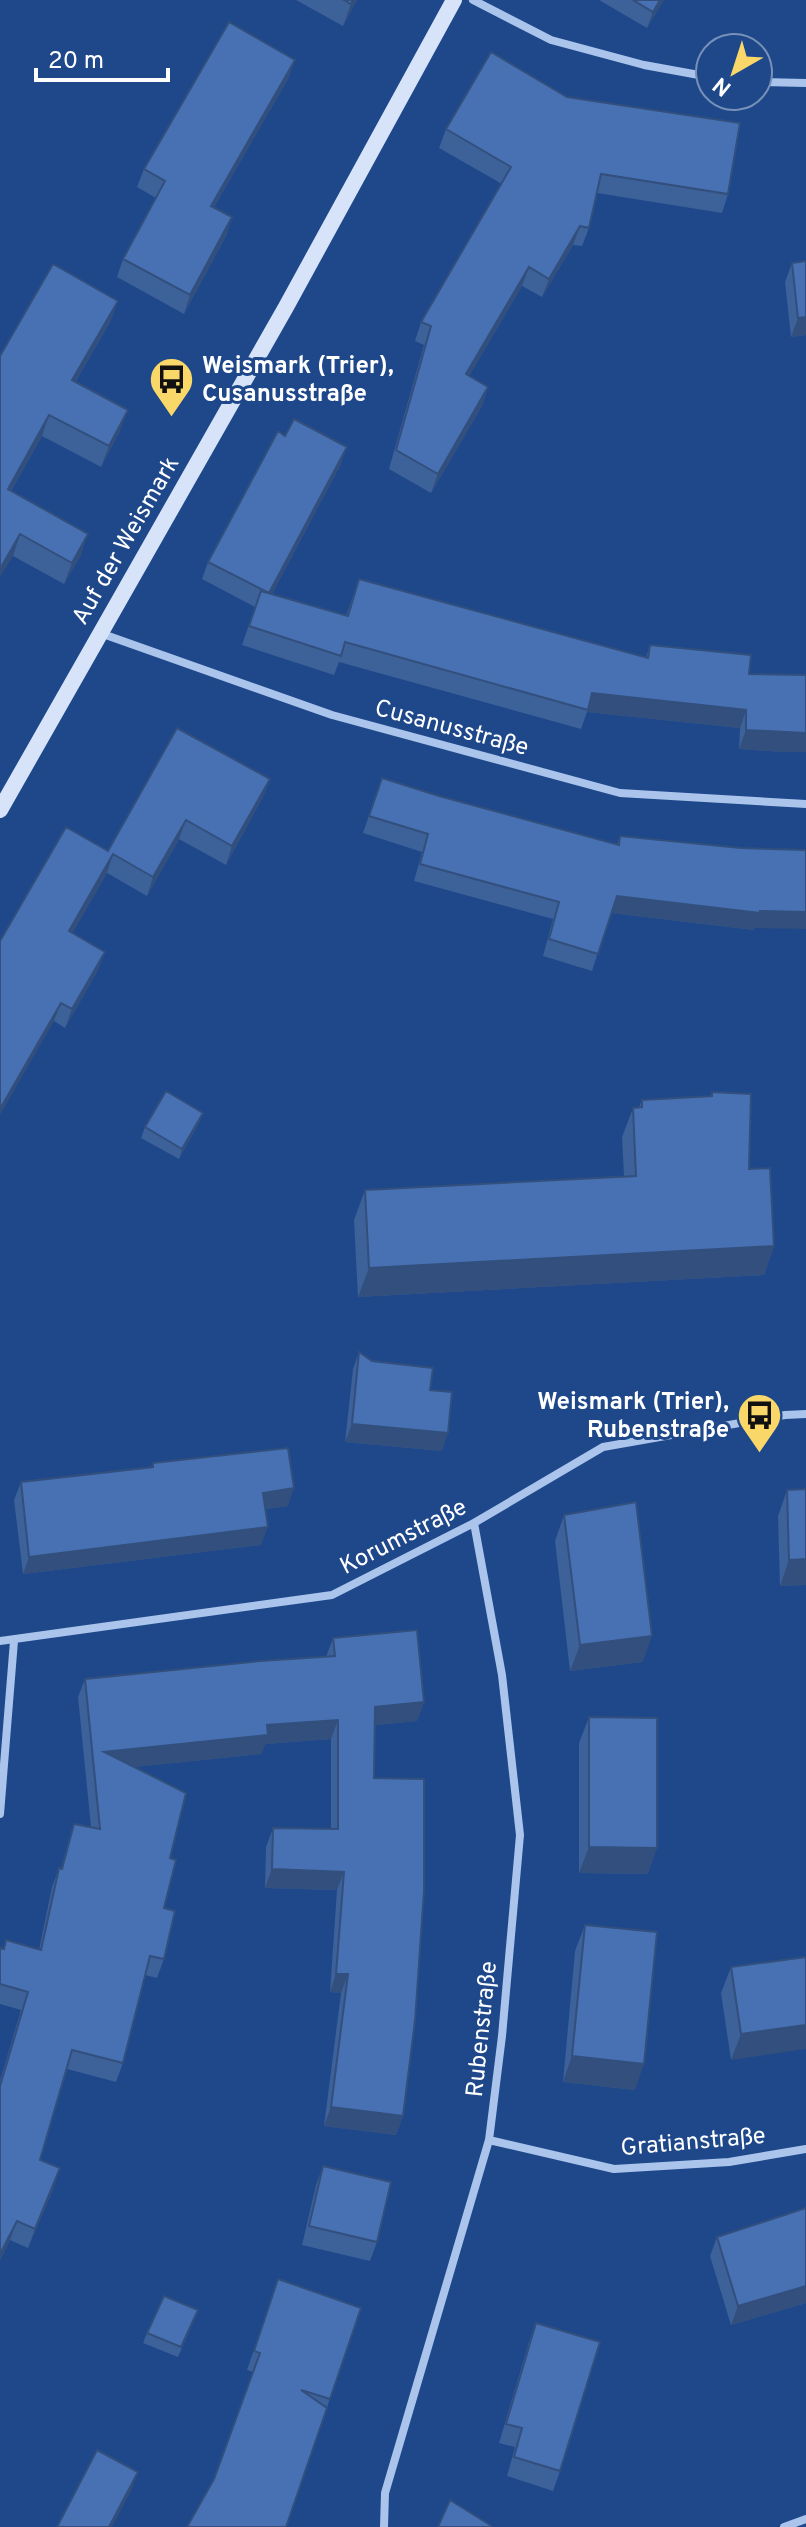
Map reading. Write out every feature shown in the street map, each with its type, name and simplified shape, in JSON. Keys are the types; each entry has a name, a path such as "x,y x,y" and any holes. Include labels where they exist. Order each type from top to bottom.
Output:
{"street":[{"name":"Auf der Weismark","path":"0,810 286,307 454,0"},
{"path":"473,0 551,40 644,65 694,74"},
{"path":"774,82 806,83"},
{"name":"Cusanusstraße","path":"99,633 332,715 620,793 806,804"},
{"name":"Korumstraße","path":"0,1641 332,1595 474,1523 603,1447 758,1419 806,1414"},
{"name":"Rubenstraße","path":"384,2527 385,2493 489,2140 502,2036 520,1835 502,1675 474,1523"},
{"path":"0,1814 14,1641"},
{"name":"Gratianstraße","path":"489,2140 614,2169 729,2162 806,2149"},
{"path":"784,2527 806,2519"}],"building":[{"path":"633,0 660,0 653,12"},
{"path":"229,22 295,60 211,206 232,217 190,295 123,259 165,181 144,169"},
{"path":"491,52 567,97 740,123 728,194 601,174 589,228 580,226 549,279 529,267 466,374 488,387 438,474 396,450 431,326 421,322 511,167 446,129"},
{"path":"806,261 806,317 798,318 792,263"},
{"path":"53,264 118,301 72,380 128,410 109,446 49,415 8,489 88,534 72,563 20,534 0,569 0,356"},
{"path":"294,419 347,447 269,593 208,562 278,431 285,436"},
{"path":"359,579 648,658 650,645 751,655 749,674 806,675 806,733 746,730 746,710 592,693 588,710 345,642 341,656 249,626 261,591 348,616"},
{"path":"177,728 270,779 232,846 186,820 153,877 113,854 69,931 105,952 72,1009 61,1003 0,1109 0,941 66,827 108,851"},
{"path":"382,778 619,845 620,836 741,848 806,850 806,912 760,913 617,896 598,954 549,939 559,902 420,864 428,834 369,816"},
{"path":"166,1091 203,1113 182,1149 145,1127"},
{"path":"712,1092 751,1094 749,1169 770,1168 774,1246 369,1268 365,1190 636,1176 633,1108 642,1107 642,1100 712,1096"},
{"path":"359,1352 372,1361 433,1368 430,1390 452,1392 448,1433 352,1424"},
{"path":"288,1448 294,1488 263,1493 268,1527 29,1557 21,1482"},
{"path":"806,1489 806,1559 789,1560 787,1490"},
{"path":"636,1502 652,1636 580,1645 564,1515"},
{"path":"417,1630 424,1702 375,1707 374,1778 424,1779 424,1891 415,2021 403,2116 331,2107 348,1974 336,1974 344,1872 272,1869 273,1828 338,1829 338,1720 267,1725 268,1735 104,1752 186,1793 170,1858 176,1860 164,1908 175,1911 164,1959 150,1956 123,2063 72,2050 40,2160 60,2168 35,2229 17,2221 0,2254 0,2086 28,1992 0,1984 0,1948 4,1949 6,1940 41,1950 59,1868 62,1869 74,1824 100,1829 85,1679 335,1656 333,1638"},
{"path":"589,1717 657,1718 657,1848 589,1847"},
{"path":"585,1925 657,1932 644,2064 572,2056"},
{"path":"806,1957 806,2025 741,2034 731,1967"},
{"path":"323,2166 391,2182 377,2242 309,2226"},
{"path":"806,2208 806,2286 738,2306 717,2237"},
{"path":"278,2279 361,2308 330,2399 301,2390 327,2408 286,2527 187,2527 214,2479 260,2353 254,2351"},
{"path":"164,2296 198,2310 181,2347 147,2333"},
{"path":"536,2323 600,2342 560,2471 514,2457 522,2428 506,2424"},
{"path":"97,2450 138,2472 109,2527 57,2527"},
{"path":"450,2500 490,2525 492,2527 438,2527"}],"place":[{"name":"Weismark (Trier), Cusanusstraße","path":"171,418"},
{"name":"Weismark (Trier), Rubenstraße","path":"760,1454"}]}
